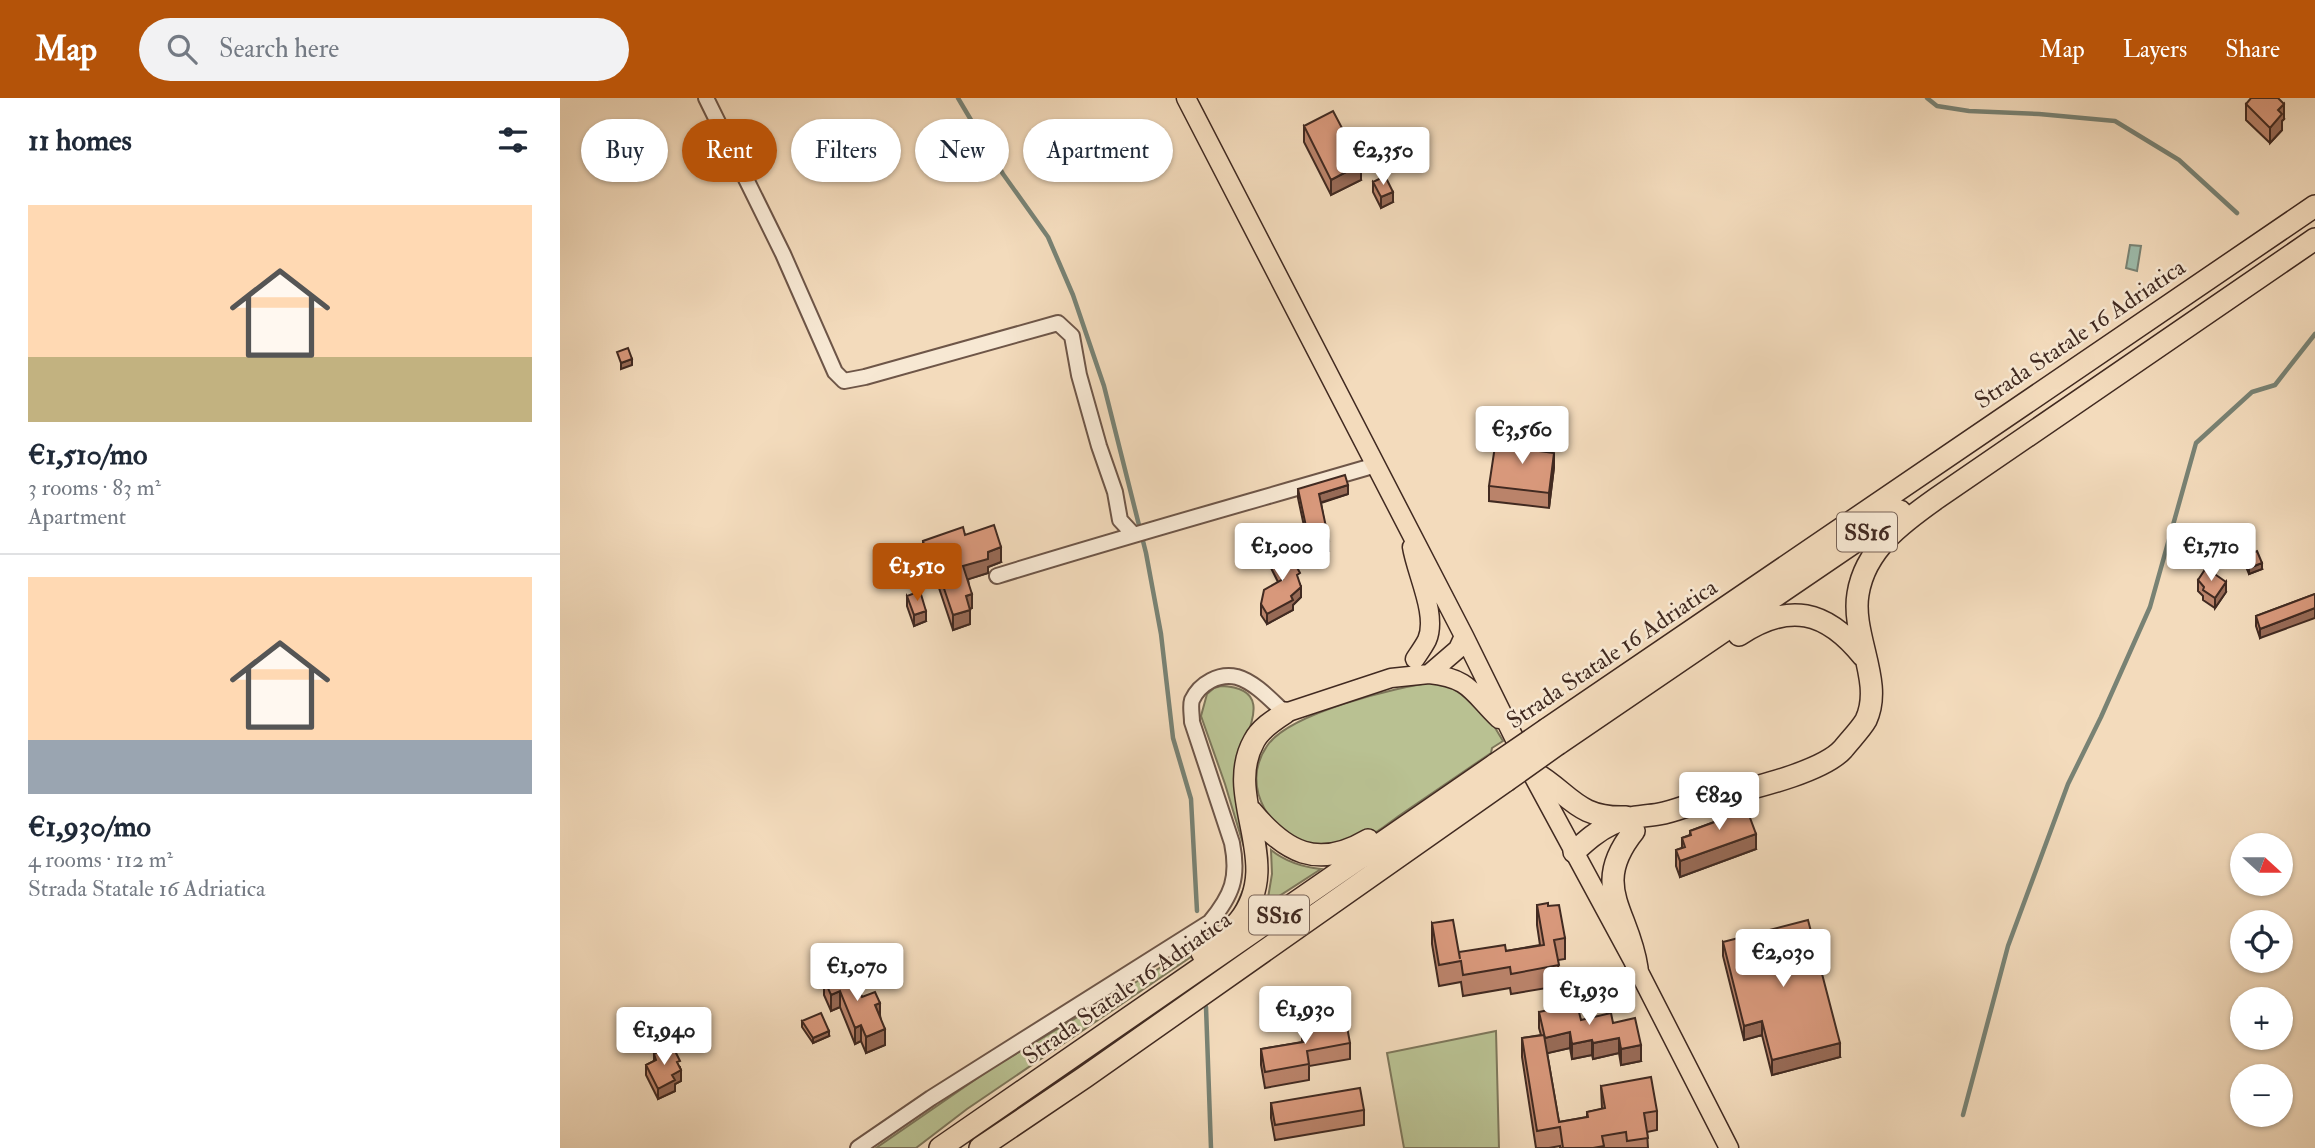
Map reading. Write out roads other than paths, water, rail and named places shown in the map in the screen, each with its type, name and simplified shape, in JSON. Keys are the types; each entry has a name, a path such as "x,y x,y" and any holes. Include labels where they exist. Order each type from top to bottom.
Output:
{"highway":[{"name":"Strada Statale 16 Adriatica","path":"1553,737 1619,680 2315,206"},
{"name":"Strada Statale 16 Adriatica","path":"938,1148 2315,228"},
{"path":"1530,770 1549,781 1582,810 1631,824 1799,774 1840,752 1866,719 1872,694 1858,622 1858,594 1875,554 1890,534 1917,512 2315,239"},
{"path":"1553,737 1771,618 1788,614 1814,618 1846,635 1864,657"},
{"path":"938,1148 967,1120 1201,954 1239,921 1254,891 1258,861 1247,807 1244,765 1254,739 1269,723 1285,713"},
{"name":"Strada Statale 16 Adriatica","path":"980,1148 1438,829 1502,772"},
{"path":"1247,807 1268,832 1286,846 1322,855 1347,850 1365,842 1417,808 1502,772"},
{"path":"1574,852 1617,844 1631,824"},
{"path":"1631,824 1619,850 1613,873 1613,890 1634,948 1637,968"}],"main road":[{"path":"1186,98 1464,636 1530,770 1637,968 1729,1148"},
{"path":"1409,530 1415,566 1430,619 1428,638 1415,659"},
{"path":"1391,678 1434,646 1464,636"},
{"path":"1429,674 1458,649 1464,636"},
{"path":"1285,713 1391,678 1429,674 1449,676 1465,684 1497,719 1509,726"}],"street":[{"path":"706,98 783,254 835,372 844,381 865,377 1058,323 1072,336 1079,375 1115,492 1120,520 1133,534"},
{"path":"997,576 1376,465"},
{"path":"858,1148 930,1098 1210,922 1234,885 1236,862 1233,843 1192,722 1191,702 1205,684 1221,676 1237,677 1250,684 1285,713"}],"waterway":[{"path":"958,98 1003,174 1048,237 1073,295 1104,386 1146,553 1161,634 1173,738 1191,799 1197,911"},
{"path":"1927,98 1937,106 1969,111 2115,121 2179,160 2237,213"},
{"path":"1963,1115 2008,946 2068,784 2150,607 2196,443 2252,392 2275,385 2315,334"},
{"path":"1206,1007 1211,1148"}]}
